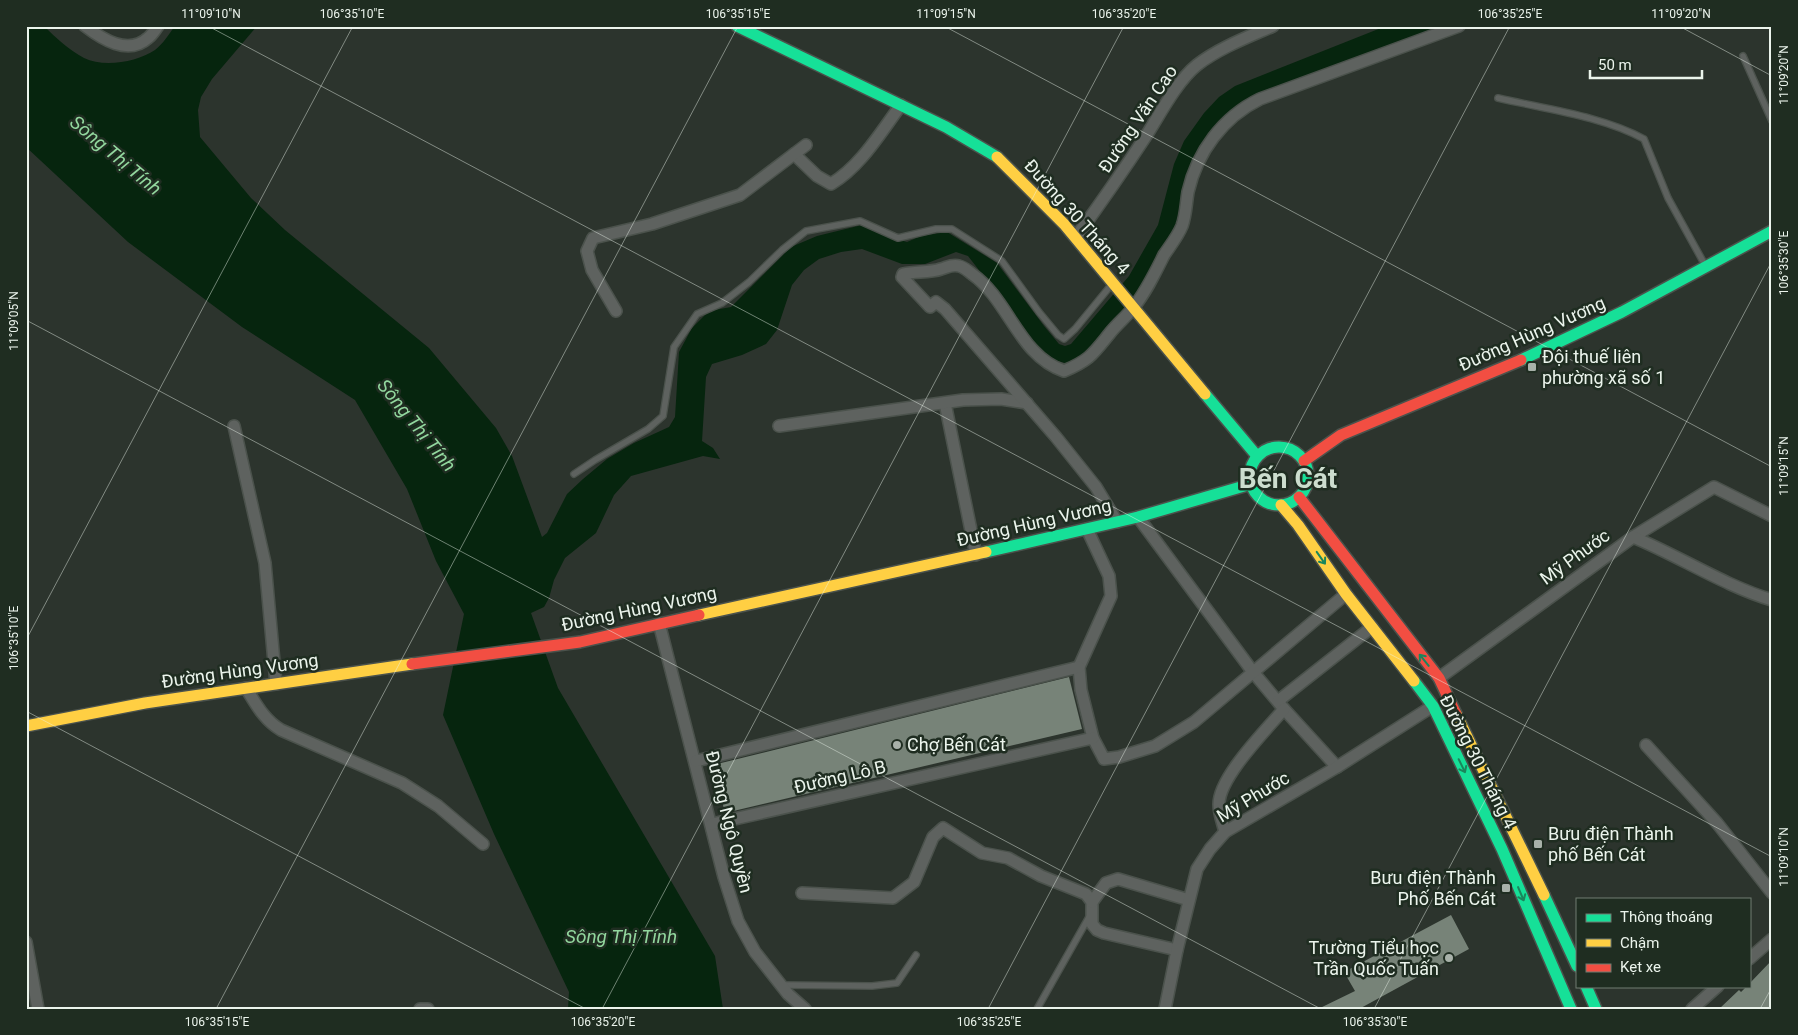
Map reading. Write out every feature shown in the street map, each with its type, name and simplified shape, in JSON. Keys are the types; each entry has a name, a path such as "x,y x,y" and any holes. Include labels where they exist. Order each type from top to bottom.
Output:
{"main road":[{"name":"Đường 30 Tháng 4","path":"737,26 946,127 999,158 1076,237 1257,456"},
{"name":"Đường Hùng Vương","path":"1304,461 1341,435 1533,354 1622,312 1772,230"},
{"path":"1273,447 1290,449 1304,461 1308,480 1305,489 1299,497 1281,505 1271,504 1262,500 1255,493 1251,484 1252,464 1264,450 1273,447"},
{"name":"Đường Hùng Vương","path":"26,726 145,703 422,662 580,642 659,623 1034,542 1138,517 1251,484"},
{"name":"Đường 30 Tháng 4","path":"1299,497 1439,678 1576,964"},
{"name":"Đường 30 Tháng 4","path":"1281,505 1346,594 1433,706 1502,849 1571,1009"},
{"path":"1309,541 1325,531"},
{"path":"1433,706 1439,678"},
{"path":"1502,849 1519,842"},
{"path":"1587,988 1596,1009"}],"street":[{"path":"84,26 119,46 134,46 147,39 158,26"},
{"name":"Đường Văn Cao","path":"1076,237 1113,187 1190,72 1213,55 1272,26"},
{"path":"1117,522 1096,487 1027,404 945,309 936,302 930,306 902,277 903,274 943,269 951,265 961,266 977,277 996,297 1014,325 1040,358 1054,368 1064,371 1084,362 1096,351 1133,306 1182,226 1188,192 1199,162 1214,135 1235,114 1247,105 1268,96 1458,26"},
{"path":"794,154 817,176 831,184 841,178 868,150 900,105"},
{"path":"616,311 592,270 587,251 593,238 652,224 740,195 806,145"},
{"path":"778,426 945,403 1001,398 1027,404"},
{"path":"945,403 976,555"},
{"path":"234,426 265,563 276,684"},
{"path":"1633,537 1714,487 1772,516"},
{"path":"1138,517 1253,672 1337,767"},
{"path":"1087,528 1109,576 1111,596 1079,667 1081,690 1093,738 1104,760 1155,746 1194,722 1346,594"},
{"name":"Mỹ Phước","path":"1439,678 1633,537 1660,548 1688,564 1772,600"},
{"name":"Đường Ngô Quyền","path":"659,623 696,761 724,877 738,921 755,952 788,994 805,1009"},
{"path":"1225,832 1219,805 1225,783 1281,705 1372,627"},
{"path":"696,761 1079,667"},
{"path":"246,688 265,719 272,725 402,783 438,806 483,844"},
{"name":"Mỹ Phước","path":"1165,1009 1197,868 1225,832 1337,767 1433,706"},
{"name":"Đường Lô B","path":"712,824 1093,738"},
{"path":"1646,745 1718,823 1772,893"},
{"path":"802,893 893,898 914,882 933,837 943,828 982,853 1008,858 1041,876 1086,894 1092,908 1092,924 1104,933 1177,950"},
{"path":"1092,908 1106,883 1118,879 1189,900"},
{"path":"1750,958 1772,939"},
{"path":"26,942 38,1009"},
{"path":"1692,1009 1716,988"},
{"path":"420,1009 428,1009"}],"lane":[{"path":"1743,56 1772,120"},
{"path":"1498,98 1581,117 1633,132 1644,139 1668,198 1706,267"},
{"path":"574,474 648,430 663,416 674,347 697,314 722,303 749,282 782,250 806,231 860,221 898,238 936,229 952,229 1002,261 1039,312 1058,335 1064,339 1115,284"},
{"path":"1037,1009 1092,908"},
{"path":"781,985 872,986 897,983 916,955"}],"water":[{"name":"Sông Thị Tính","path":"26,26 44,26 63,44 84,58 101,63 111,63 139,58 155,50 175,26 257,26 212,79 201,97 198,110 200,137 251,198 285,230 429,348 496,428 512,456 542,537 547,533 567,494 583,479 607,459 634,443 669,427 675,417 679,352 692,328 709,311 731,307 791,247 817,236 862,225 907,242 921,236 947,232 997,263 1059,344 1065,346 1071,344 1129,276 1158,225 1174,164 1184,141 1204,113 1219,97 1235,86 1386,26 1445,26 1256,98 1214,132 1180,223 1146,282 1088,353 1075,362 1065,363 1054,360 1042,351 1028,336 968,256 956,252 925,264 902,264 862,249 841,252 819,259 804,270 792,285 777,330 766,344 742,355 712,364 706,377 702,441 713,448 720,459 703,456 631,476 614,495 596,533 565,558 544,607 531,613 558,688 715,956 723,1009 568,1009 569,992 494,834 443,715 464,614 436,561 407,489 355,400 242,327 128,242 26,147"}],"building":[{"name":"Chợ Bến Cát","path":"1069,677 1082,729 725,813 713,765"},
{"path":"1451,915 1469,949 1359,1009 1318,1009 1355,991 1344,972"},
{"path":"1772,960 1772,1009 1719,1009 1739,990 1741,992 1745,988 1750,988 1750,983"}],"traffic: fast":[{"path":"737,26 946,127 997,157"},
{"path":"1521,360 1622,312 1772,231"},
{"path":"1205,394 1257,456"},
{"path":"1279,447 1290,449 1303,460 1308,476 1306,487 1295,500 1279,505 1268,503 1255,492 1250,476 1252,465 1263,452 1279,447"},
{"path":"986,552 1138,517 1251,484"},
{"path":"1414,681 1433,706 1502,849 1571,1009"},
{"path":"1544,895 1576,964"},
{"path":"1587,988 1596,1009"}],"traffic: slow":[{"path":"997,157 1064,224 1205,394"},
{"path":"1281,505 1298,525 1346,594 1414,681"},
{"path":"699,615 986,552"},
{"path":"26,726 145,703 412,664"},
{"path":"1456,714 1544,895"}],"traffic: jam":[{"path":"1304,461 1341,435 1521,360"},
{"path":"1299,497 1439,678 1456,714"},
{"path":"412,664 580,642 699,615"}],"place":[{"name":"Đội thuế liên phường xã số 1","path":"1532,367"},
{"name":"Chợ Bến Cát","path":"897,745"},
{"name":"Bưu điện Thành phố Bến Cát","path":"1538,844"},
{"name":"Bưu điện Thành Phố Bến Cát","path":"1506,888"},
{"name":"Trường Tiểu học Trần Quốc Tuấn","path":"1449,958"}],"district":[{"name":"Bến Cát","path":"1288,478"}]}
